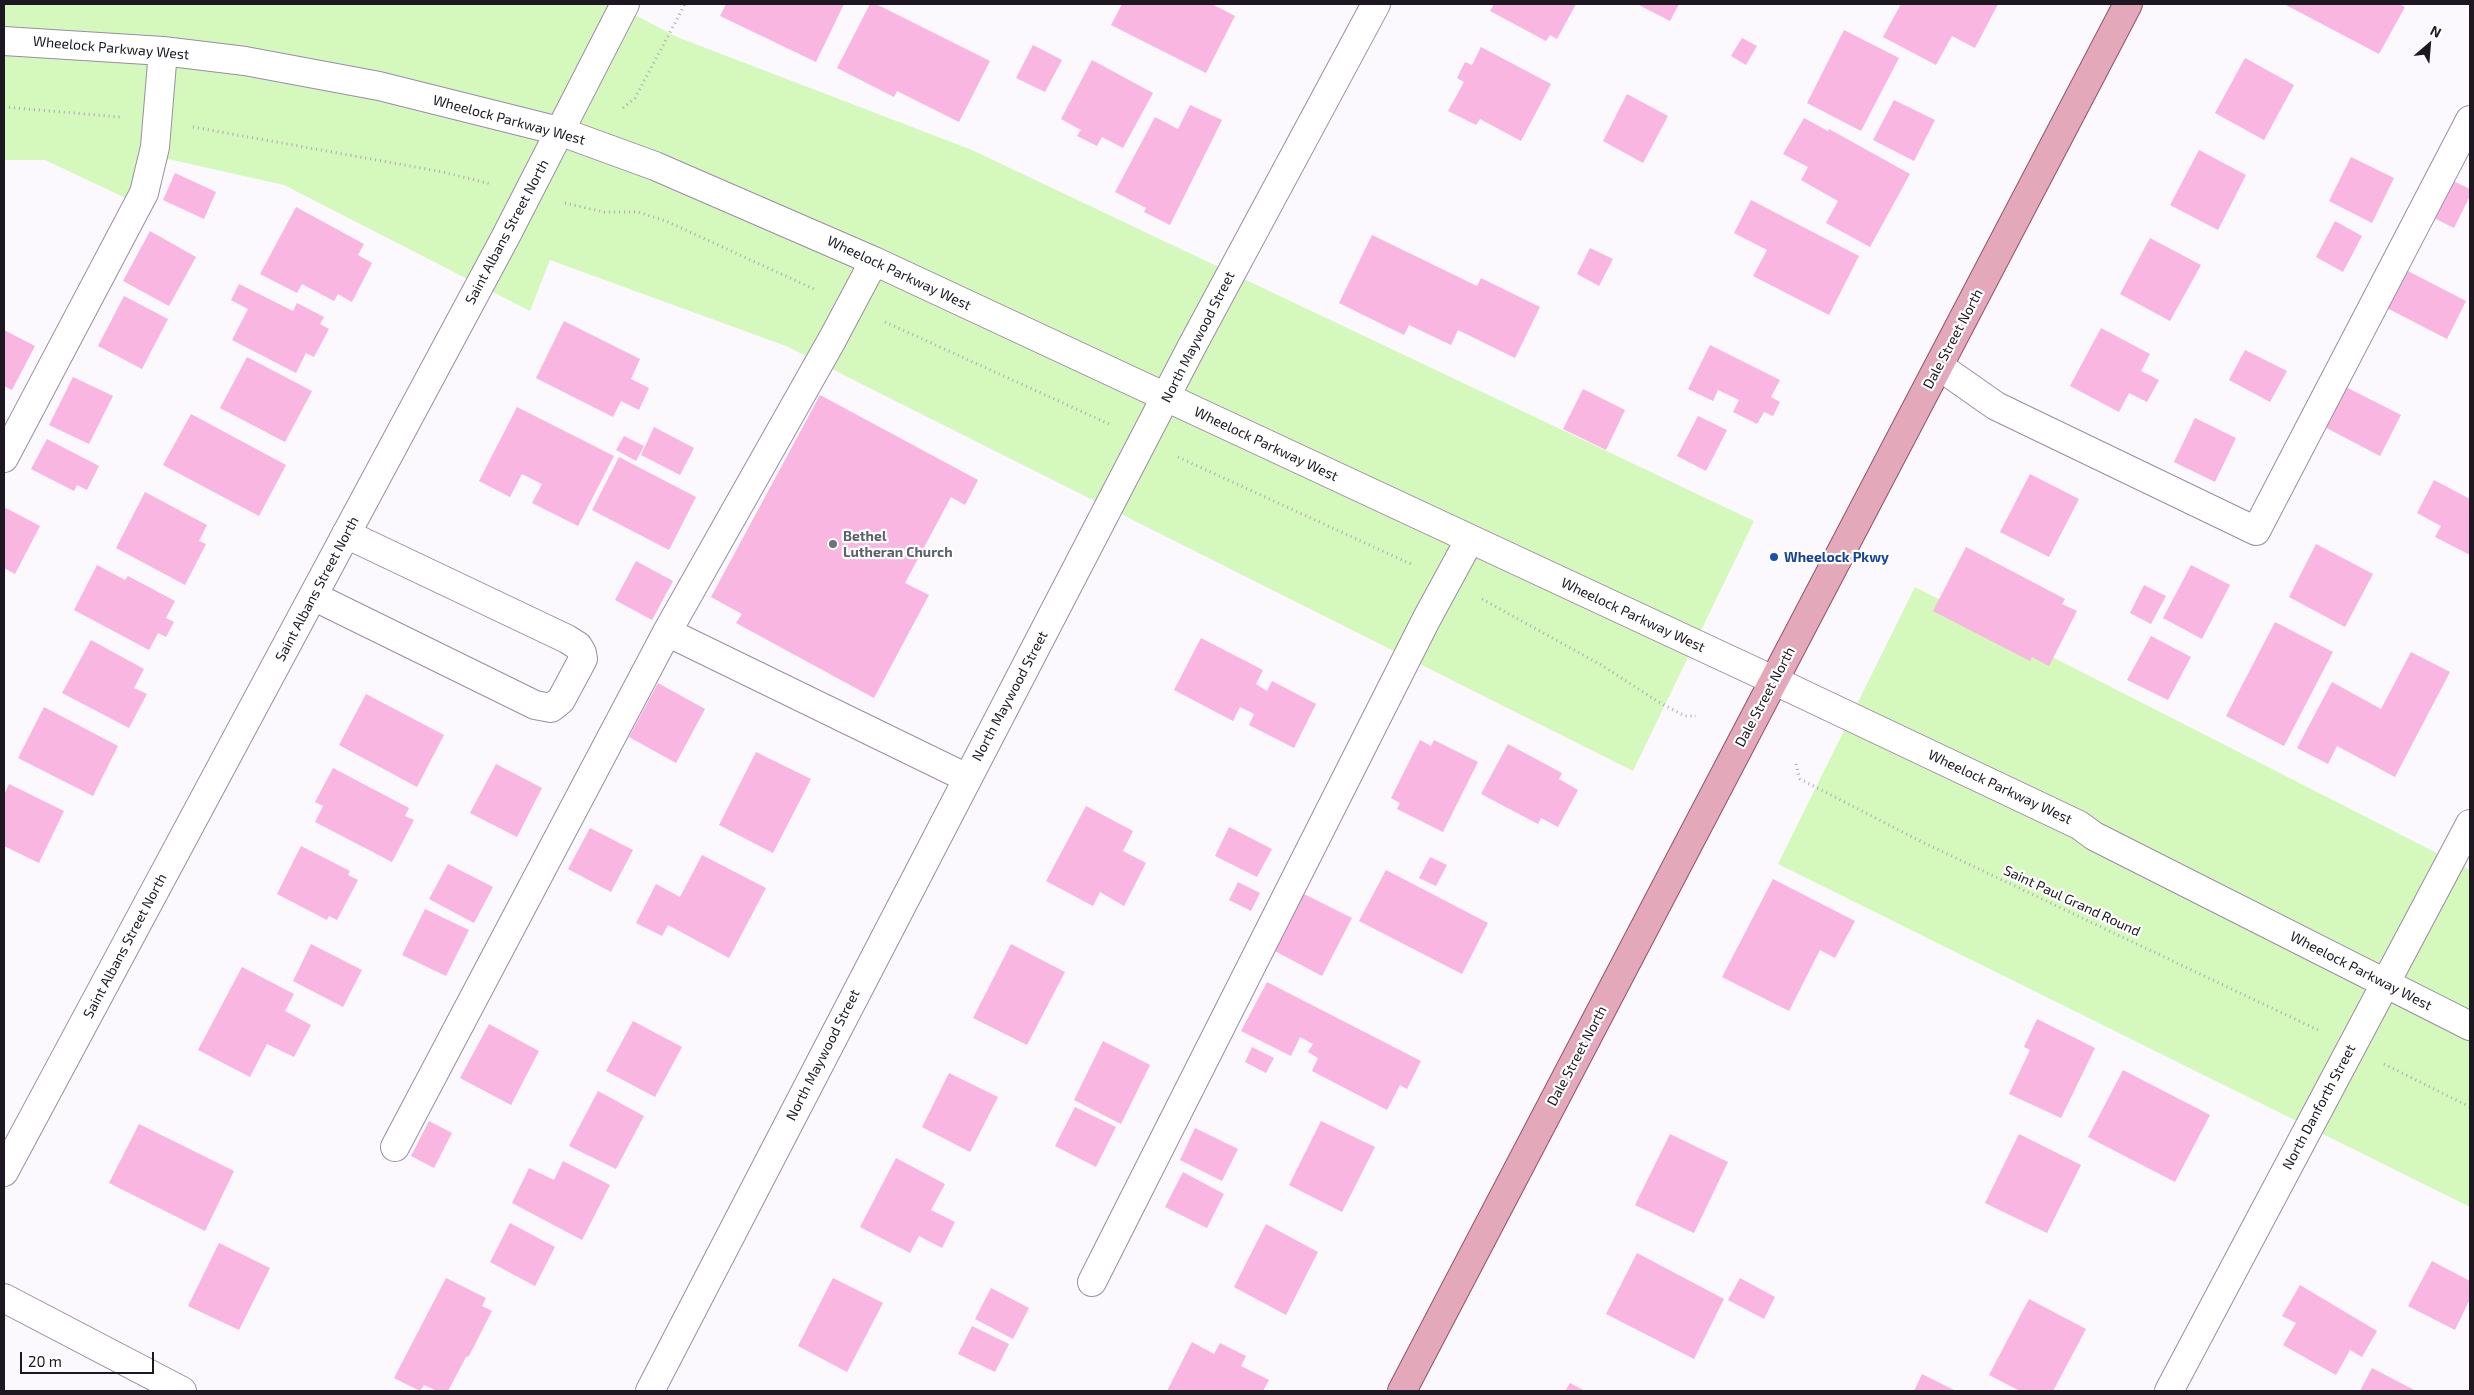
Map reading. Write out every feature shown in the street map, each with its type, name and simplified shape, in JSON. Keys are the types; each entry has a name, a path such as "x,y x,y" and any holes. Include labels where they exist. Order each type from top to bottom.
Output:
{"main road":[{"name":"Dale Street North","path":"1402,1391 2128,4"}],"street":[{"name":"Saint Albans Street North","path":"4,1172 501,245 625,4"},
{"name":"North Maywood Street","path":"650,1391 967,778 1376,4"},
{"name":"Wheelock Parkway West","path":"4,41 163,52 245,61 379,86 559,131 654,166 874,261 2080,824 2094,836 2470,1026"},
{"path":"4,458 144,194 154,147 163,52"},
{"path":"1939,366 1996,406 2256,531 2470,120"},
{"path":"395,1147 667,632 832,340 874,261"},
{"path":"313,596 535,705 551,708 561,700 583,659 578,646 567,639 346,534"},
{"path":"1092,1282 1421,629 1470,539"},
{"path":"667,632 967,778"},
{"name":"North Danforth Street","path":"2169,1391 2470,824"},
{"path":"4,1298 182,1391"}],"path":[{"path":"623,108 635,98 685,4"},
{"name":"Saint Paul Grand Round","path":"1796,764 1800,779 1922,842 2302,1021 2470,1107"}],"green space":[{"path":"4,4 614,4 677,37 972,150 1754,521 1633,771 786,346 550,260 530,311 284,185 168,159 149,209 45,160 4,160"},
{"path":"1915,587 2470,870 2470,1207 1778,864"}],"building":[{"path":"726,4 844,4 816,62 720,16"},
{"path":"870,4 876,4 990,61 959,122 897,91 894,97 837,68"},
{"path":"1122,4 1212,4 1235,16 1206,73 1111,25"},
{"path":"1494,4 1576,4 1557,39 1550,35 1546,41 1490,11"},
{"path":"1637,4 1679,4 1670,21"},
{"path":"1901,4 1998,4 1975,48 1952,36 1936,65 1883,37"},
{"path":"2284,4 2399,4 2405,7 2379,54"},
{"path":"1844,30 1899,58 1861,131 1807,103"},
{"path":"1742,38 1757,46 1746,65 1731,56"},
{"path":"1033,45 1062,60 1045,92 1016,78"},
{"path":"1481,47 1551,84 1521,141 1480,119 1476,125 1448,111 1464,82 1457,78 1465,62 1472,65"},
{"path":"2245,58 2294,85 2264,140 2215,113"},
{"path":"1092,60 1153,93 1123,148 1102,137 1097,146 1077,136 1081,130 1061,119"},
{"path":"1627,94 1668,116 1643,163 1603,141"},
{"path":"1894,100 1935,120 1914,161 1873,140"},
{"path":"1190,105 1222,120 1170,225 1144,212 1146,208 1115,192 1155,117 1178,129"},
{"path":"1804,118 1828,131 1829,129 1910,174 1870,247 1826,223 1838,201 1801,180 1808,167 1783,154"},
{"path":"2199,150 2246,175 2218,230 2170,205"},
{"path":"2351,157 2394,178 2372,223 2329,201"},
{"path":"175,173 216,192 204,219 163,200"},
{"path":"2449,179 2470,189 2470,196 2454,228 2430,216"},
{"path":"1751,200 1859,256 1829,315 1753,276 1767,250 1734,233"},
{"path":"296,207 364,244 358,255 372,263 352,302 338,294 334,301 302,284 297,293 260,274"},
{"path":"2335,221 2362,236 2343,272 2316,257"},
{"path":"150,231 196,257 169,306 123,281"},
{"path":"1372,235 1477,286 1481,278 1540,307 1515,358 1458,330 1451,345 1409,325 1404,335 1339,303"},
{"path":"2150,238 2201,265 2170,321 2120,294"},
{"path":"1590,248 1613,259 1599,286 1577,274"},
{"path":"2406,270 2466,301 2447,339 2387,308"},
{"path":"239,284 293,311 297,303 324,317 320,324 329,329 314,357 306,353 296,373 232,340 248,309 231,300"},
{"path":"124,296 168,319 142,369 98,346"},
{"path":"564,321 640,359 631,379 649,388 639,410 621,401 613,417 536,378"},
{"path":"2101,328 2150,354 2141,371 2159,380 2147,402 2129,393 2119,412 2070,386"},
{"path":"4,330 35,346 12,390 4,386"},
{"path":"1710,345 1780,380 1771,397 1780,402 1773,416 1764,412 1757,424 1733,412 1739,400 1718,390 1713,401 1688,389"},
{"path":"2245,350 2287,371 2270,402 2229,380"},
{"path":"247,357 312,391 285,442 220,408"},
{"path":"73,377 113,396 89,444 49,425"},
{"path":"2338,383 2401,415 2380,456 2317,423"},
{"path":"1583,389 1625,410 1606,450 1563,429"},
{"name":"Bethel Lutheran Church","path":"820,395 978,480 965,505 951,497 905,583 929,595 874,698 736,623 742,614 711,597"},
{"path":"517,407 614,456 578,526 532,503 542,484 522,474 510,497 479,481"},
{"path":"191,414 286,465 259,516 163,465"},
{"path":"1698,416 1727,430 1706,471 1677,456"},
{"path":"2195,418 2236,438 2215,482 2174,462"},
{"path":"654,427 694,448 680,475 641,455"},
{"path":"624,436 644,446 636,461 616,450"},
{"path":"47,439 99,466 87,490 77,485 74,491 31,469"},
{"path":"619,457 696,497 669,550 592,510"},
{"path":"2030,474 2079,499 2049,557 2000,532"},
{"path":"2434,480 2470,499 2470,555 2435,537 2441,526 2417,513"},
{"path":"145,492 207,525 199,541 206,544 185,585 116,548"},
{"path":"4,507 40,526 15,574 4,568"},
{"path":"2316,544 2373,574 2345,627 2289,597"},
{"path":"1966,547 2065,599 2062,604 2077,611 2049,666 2032,657 2030,661 1933,611"},
{"path":"636,561 673,581 652,620 615,600"},
{"path":"97,565 125,580 128,576 175,601 166,618 174,622 166,637 158,633 149,650 74,610"},
{"path":"2191,565 2230,585 2202,639 2163,618"},
{"path":"2144,585 2166,596 2151,624 2130,613"},
{"path":"2275,622 2333,652 2284,746 2226,716"},
{"path":"2151,636 2191,657 2168,700 2127,680"},
{"path":"1201,638 1263,670 1256,684 1267,691 1272,681 1316,704 1294,748 1249,725 1254,714 1240,707 1233,721 1174,690"},
{"path":"91,640 144,669 134,688 147,694 129,728 62,693"},
{"path":"2411,652 2450,672 2395,777 2337,746 2328,764 2297,748 2332,682 2381,709"},
{"path":"658,683 705,709 676,763 629,737"},
{"path":"366,694 444,735 417,787 339,745"},
{"path":"44,707 118,746 93,796 18,758"},
{"path":"1420,740 1431,746 1434,740 1478,762 1443,832 1397,809 1400,803 1391,798"},
{"path":"1508,744 1562,773 1559,779 1578,790 1558,827 1541,818 1538,824 1481,794"},
{"path":"756,752 811,779 773,853 719,825"},
{"path":"496,764 542,788 517,837 470,813"},
{"path":"333,768 409,808 405,816 414,820 392,862 315,822 323,806 315,802"},
{"path":"9,784 64,811 39,863 4,846 4,795"},
{"path":"1086,806 1133,831 1123,851 1146,863 1124,906 1100,892 1093,906 1046,881"},
{"path":"1229,827 1272,849 1257,877 1215,856"},
{"path":"590,828 633,850 611,892 568,869"},
{"path":"301,846 350,871 348,875 358,880 337,920 329,916 327,920 277,894"},
{"path":"702,855 766,888 729,958 668,925 662,936 636,923 656,884 680,897"},
{"path":"1430,857 1447,865 1436,886 1419,878"},
{"path":"448,864 493,887 474,923 429,899"},
{"path":"1386,870 1488,923 1462,974 1359,921"},
{"path":"1773,879 1855,921 1835,958 1820,950 1789,1011 1722,977"},
{"path":"1238,882 1260,893 1251,911 1229,900"},
{"path":"1302,893 1352,918 1322,976 1273,950"},
{"path":"425,909 469,930 446,976 402,955"},
{"path":"311,944 362,970 343,1007 293,981"},
{"path":"1011,944 1065,972 1027,1045 973,1018"},
{"path":"242,967 294,994 285,1011 311,1025 294,1057 267,1044 250,1077 198,1050"},
{"path":"1267,982 1421,1061 1407,1089 1400,1085 1387,1110 1312,1071 1318,1058 1308,1052 1313,1044 1300,1037 1291,1056 1241,1031"},
{"path":"2037,1019 2095,1048 2061,1118 2009,1094 2030,1050 2024,1047"},
{"path":"633,1021 682,1047 655,1097 606,1071"},
{"path":"489,1024 539,1051 511,1105 460,1078"},
{"path":"1103,1041 1150,1065 1121,1124 1074,1100"},
{"path":"1252,1047 1274,1058 1266,1073 1245,1062"},
{"path":"2123,1070 2210,1115 2175,1182 2088,1137"},
{"path":"949,1073 998,1097 970,1152 922,1127"},
{"path":"598,1091 644,1116 616,1169 569,1146"},
{"path":"1075,1107 1116,1127 1096,1167 1055,1146"},
{"path":"429,1121 452,1133 434,1168 411,1156"},
{"path":"1321,1121 1375,1147 1342,1212 1289,1185"},
{"path":"139,1124 234,1171 205,1231 109,1183"},
{"path":"1195,1128 1238,1149 1222,1181 1180,1160"},
{"path":"1670,1134 1728,1162 1694,1233 1635,1205"},
{"path":"2019,1134 2081,1165 2047,1233 1985,1203"},
{"path":"896,1158 945,1184 931,1210 955,1222 942,1248 919,1236 910,1253 860,1227"},
{"path":"563,1161 610,1185 582,1240 512,1203 529,1168 554,1180"},
{"path":"1183,1172 1224,1194 1207,1228 1165,1207"},
{"path":"510,1223 555,1247 535,1286 490,1262"},
{"path":"1266,1224 1318,1252 1286,1315 1234,1287"},
{"path":"219,1243 270,1268 239,1330 188,1306"},
{"path":"1637,1253 1724,1299 1694,1359 1606,1314"},
{"path":"2432,1261 2470,1281 2470,1299 2455,1330 2408,1306"},
{"path":"446,1278 486,1298 482,1306 492,1311 469,1356 466,1357 448,1391 437,1391 424,1385 420,1391 394,1378"},
{"path":"833,1278 883,1303 847,1372 798,1346"},
{"path":"1740,1278 1775,1297 1764,1319 1728,1300"},
{"path":"2300,1285 2377,1331 2362,1357 2350,1350 2336,1375 2283,1345 2296,1323 2282,1316"},
{"path":"991,1288 1029,1308 1013,1339 975,1319"},
{"path":"2029,1299 2086,1329 2053,1391 2020,1391 1989,1375"},
{"path":"972,1326 1009,1344 995,1372 958,1354"},
{"path":"1192,1342 1214,1354 1220,1343 1246,1356 1241,1366 1269,1380 1263,1391 1167,1391"},
{"path":"2372,1368 2416,1391 2360,1391"},
{"path":"1922,1374 1956,1391 1914,1391"},
{"path":"1570,1383 1585,1391 1565,1391"}],"place":[{"name":"Bethel Lutheran Church","path":"833,544"},
{"name":"Wheelock Pkwy","path":"1774,557"}]}
